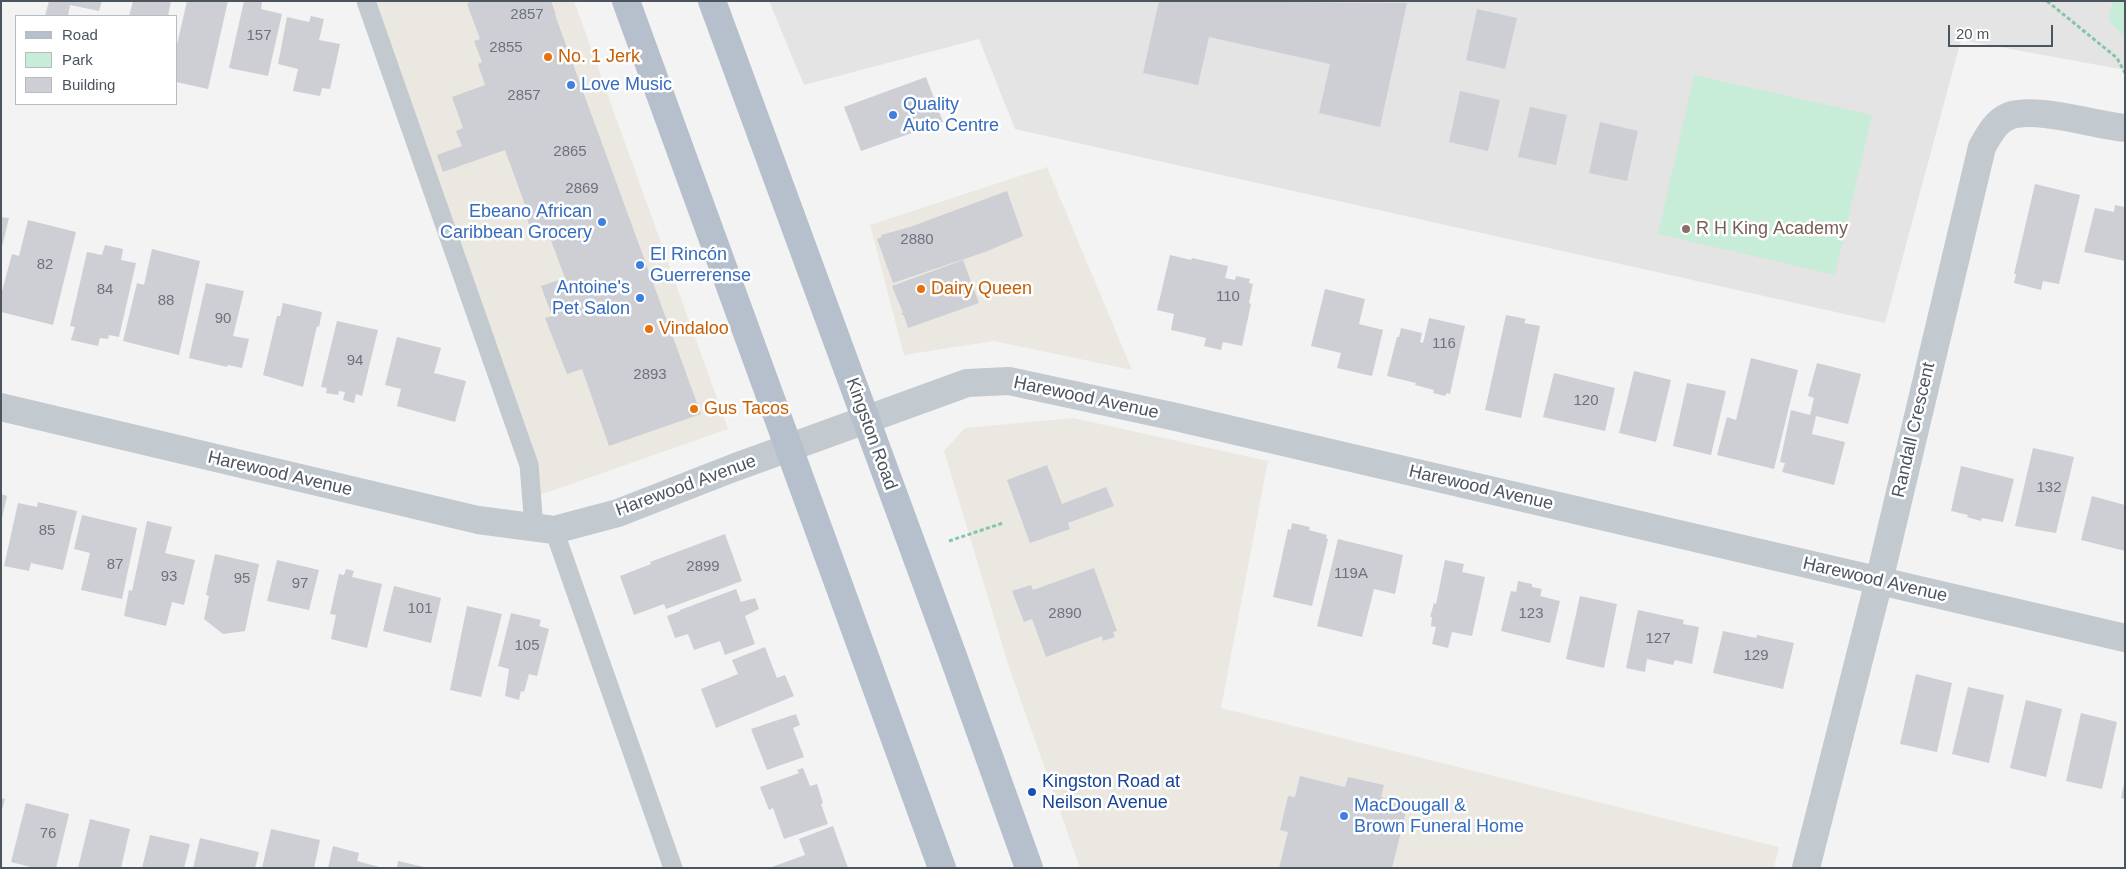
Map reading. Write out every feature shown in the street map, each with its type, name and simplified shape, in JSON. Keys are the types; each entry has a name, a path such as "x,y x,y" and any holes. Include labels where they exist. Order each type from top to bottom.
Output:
{"main road":[{"path":"626,1 942,868"},
{"name":"Kingston Road","path":"712,1 1029,868"}],"street":[{"name":"Randall Crescent","path":"1806,868 1879,581 1974,172 1982,147 1993,128 2008,116 2028,113 2052,115 2125,128"},
{"name":"Harewood Avenue","path":"1,408 478,520 544,528 618,513 788,448 967,383 1009,381 1176,417 2125,638"}],"lane":[{"path":"366,1 529,465 544,528 673,868"}],"path":[{"path":"2047,1 2117,58 2125,73"},
{"path":"949,541 1003,522"}],"shaded area":[{"path":"360,1 574,1 728,429 534,497"},
{"name":"R H King Academy","path":"769,1 2125,1 2125,70 1961,40 1885,323 1015,129 979,39 804,85"},
{"path":"1047,167 1132,370 994,341 904,355 870,225"},
{"path":"1073,418 1268,461 1221,708 1779,847 1774,868 1080,868 1008,664 944,451 965,428"}],"green space":[{"path":"2113,1 2125,1 2125,38 2108,20"},
{"path":"1694,75 1872,115 1835,275 1658,234"}],"building":[{"path":"49,1 102,1 99,11 70,5 68,15 45,15"},
{"path":"133,1 171,1 168,15 129,15"},
{"path":"187,1 228,1 208,89 178,82 178,40"},
{"path":"244,1 262,2 261,9 282,14 268,76 229,68"},
{"path":"471,1 551,1 701,414 609,446 582,369 567,374 545,318 552,316 541,286 565,278 546,227 532,232 525,214 528,213 505,150 443,172 437,155 462,146 456,131 463,128 452,97 485,85 478,64 482,62 474,41 480,39 467,4"},
{"path":"1159,1 1407,3 1380,127 1319,113 1330,64 1209,37 1198,85 1143,73"},
{"path":"1477,9 1517,18 1505,69 1466,60"},
{"path":"311,16 324,19 319,40 340,44 330,89 322,88 320,96 293,91 298,69 278,64 287,17 309,22"},
{"name":"Quality Auto Centre","path":"926,77 943,122 861,151 844,107"},
{"path":"1460,91 1500,100 1488,151 1449,142"},
{"path":"1530,107 1567,115 1556,165 1518,157"},
{"path":"1600,122 1638,131 1627,181 1589,173"},
{"path":"2035,184 2080,195 2059,284 2043,281 2041,290 2014,283 2016,274 2014,274"},
{"path":"1007,191 1023,236 985,252 893,283 877,239 882,237 881,235 910,227"},
{"path":"2115,205 2125,207 2125,261 2084,252 2095,208 2114,212"},
{"path":"1,217 9,218 2,247 1,247"},
{"path":"28,220 76,232 53,325 1,312 1,295 12,254 19,256"},
{"path":"105,245 123,249 121,260 136,263 119,337 109,335 108,339 100,338 98,346 71,340 75,327 70,326 87,252 102,255"},
{"path":"152,249 200,261 179,355 123,341 137,283 144,285"},
{"path":"1170,255 1228,266 1225,278 1235,280 1236,276 1250,279 1249,283 1253,284 1249,303 1251,304 1242,346 1223,342 1221,350 1204,346 1206,338 1171,330 1174,314 1157,310"},
{"path":"963,260 979,303 908,328 892,286"},
{"path":"206,283 244,291 233,336 249,339 242,368 228,365 227,367 189,358"},
{"path":"1325,289 1365,299 1359,324 1383,330 1372,376 1337,368 1341,353 1311,346"},
{"path":"283,303 322,312 303,387 263,375 277,316 280,316"},
{"path":"1506,315 1526,319 1524,323 1540,326 1521,418 1485,410"},
{"path":"1429,318 1465,326 1450,394 1447,393 1445,396 1433,393 1434,390 1415,385 1416,383 1387,376 1401,328 1422,333 1420,342 1423,343"},
{"path":"337,321 378,330 362,396 356,394 354,403 343,400 345,392 339,391 338,395 326,393 327,388 321,387"},
{"path":"397,337 441,348 434,373 466,381 455,422 397,406 401,389 385,385"},
{"path":"1751,358 1798,370 1774,469 1717,455 1727,417 1736,420"},
{"path":"1817,363 1861,374 1848,424 1816,416 1812,434 1845,442 1834,485 1782,472 1785,463 1780,462 1791,410 1810,415 1814,398 1808,396"},
{"path":"1634,371 1671,380 1656,442 1619,433"},
{"path":"1554,373 1615,388 1605,431 1543,417"},
{"path":"1687,383 1726,391 1711,455 1673,446"},
{"path":"2033,448 2074,457 2056,533 2015,526"},
{"path":"1047,465 1062,504 1106,487 1114,506 1068,523 1070,529 1030,543 1007,480"},
{"path":"1961,466 2014,479 2003,522 1982,518 1981,521 1967,517 1968,515 1951,511"},
{"path":"1,494 7,496 2,518 1,518"},
{"path":"2092,496 2125,505 2125,551 2081,540"},
{"path":"38,502 77,511 63,570 31,563 29,571 4,566 18,503 37,507"},
{"path":"82,515 137,528 122,599 81,590 90,553 74,549"},
{"path":"147,521 172,527 165,553 195,560 184,605 172,602 166,626 124,616 129,590 132,591"},
{"path":"1292,523 1310,527 1309,530 1327,535 1326,538 1328,539 1312,606 1273,597 1288,529 1291,530"},
{"path":"725,534 742,581 666,609 664,604 634,615 620,576 651,564 650,562"},
{"path":"1338,539 1403,555 1395,594 1374,589 1362,637 1317,626"},
{"path":"215,554 259,564 245,631 223,634 204,619 209,596 206,595"},
{"path":"277,560 319,570 309,610 267,601"},
{"path":"1445,560 1464,564 1462,572 1485,577 1472,636 1452,632 1448,648 1432,644 1436,627 1431,626 1432,617 1430,617 1434,603 1436,604"},
{"path":"1094,568 1117,631 1113,632 1115,637 1103,641 1102,636 1046,657 1032,619 1024,622 1012,591 1031,585 1033,590"},
{"path":"346,569 354,571 352,577 382,584 367,648 331,639 336,615 330,614 339,574 344,575"},
{"path":"1518,581 1532,584 1532,587 1542,589 1540,596 1560,601 1550,643 1501,631 1511,591 1516,592"},
{"path":"394,586 441,598 431,643 383,631"},
{"path":"736,589 741,602 755,598 759,609 745,616 755,644 725,655 720,641 694,650 688,634 675,638 667,616"},
{"path":"1580,596 1617,604 1604,668 1566,659"},
{"path":"467,606 502,614 481,697 450,690"},
{"path":"1638,610 1684,620 1683,624 1699,627 1692,664 1675,660 1673,665 1647,659 1645,672 1626,668"},
{"path":"511,613 541,620 539,626 549,629 537,676 529,674 524,692 521,691 519,700 505,696 509,669 498,666"},
{"path":"1723,631 1756,638 1757,635 1794,643 1783,689 1713,673"},
{"path":"765,647 777,678 785,675 794,696 716,728 701,689 738,674 732,660"},
{"path":"1916,674 1952,683 1937,752 1900,744"},
{"path":"1968,687 2004,695 1989,763 1952,754"},
{"path":"2026,700 2062,709 2046,777 2010,768"},
{"path":"2081,713 2117,722 2102,789 2066,781"},
{"path":"796,714 800,725 793,728 804,757 767,770 751,729"},
{"path":"803,768 810,786 817,784 828,824 784,839 773,808 769,810 760,787 799,773 797,770"},
{"name":"MacDougall & Brown Funeral Home","path":"1300,776 1345,787 1348,777 1384,785 1381,797 1408,803 1392,868 1279,868 1288,832 1280,830 1288,796 1295,797"},
{"path":"2125,784 2125,799 2121,798"},
{"path":"1,798 5,799 2,810 1,810"},
{"path":"26,803 69,814 56,868 34,868 11,862"},
{"path":"90,819 130,829 121,868 78,868"},
{"path":"833,826 848,868 769,868 805,855 799,839"},
{"path":"271,829 320,840 314,868 262,868"},
{"path":"150,835 190,844 184,868 142,868"},
{"path":"200,838 259,852 255,868 193,868"},
{"path":"333,846 359,853 357,861 383,868 328,868"},
{"path":"398,861 424,867 424,868 397,868"}],"place":[{"name":"No. 1 Jerk","path":"548,57"},
{"name":"Love Music","path":"571,85"},
{"name":"Quality Auto Centre","path":"893,115"},
{"name":"Ebeano African Caribbean Grocery","path":"602,222"},
{"name":"R H King Academy","path":"1686,229"},
{"name":"El Rincón Guerrerense","path":"640,265"},
{"name":"Dairy Queen","path":"921,289"},
{"name":"Antoine's Pet Salon","path":"640,298"},
{"name":"Vindaloo","path":"649,329"},
{"name":"Gus Tacos","path":"694,409"},
{"name":"Kingston Road at Neilson Avenue","path":"1032,792"},
{"name":"MacDougall & Brown Funeral Home","path":"1344,816"}]}
